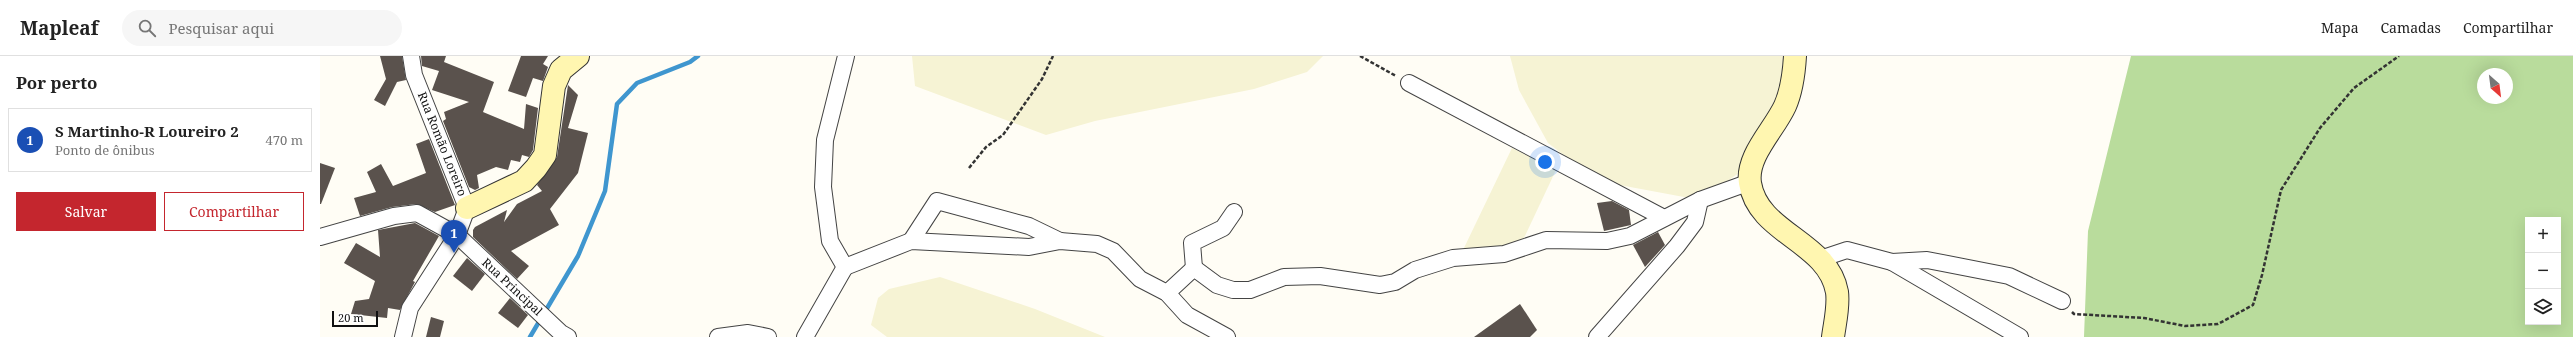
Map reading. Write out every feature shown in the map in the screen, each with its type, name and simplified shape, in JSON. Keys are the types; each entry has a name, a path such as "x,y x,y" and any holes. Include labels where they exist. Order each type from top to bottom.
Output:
{"street":[{"name":"Rua Romão Loreiro","path":"404,337 410,308 457,235 467,208 414,75 412,56"},
{"path":"467,208 524,181 536,168 545,155 554,86 561,70 578,56"},
{"path":"845,267 830,241 823,187 825,140 846,56"},
{"path":"1795,56 1794,78 1785,106 1752,164 1750,182 1756,202 1766,216 1820,259 1830,276 1837,291 1837,309 1833,337"},
{"path":"1409,83 1664,218"},
{"path":"1234,212 1223,228 1192,242 1194,268 1217,285 1233,290 1250,290 1284,277 1320,276 1380,285 1395,282 1415,270 1453,258 1504,254 1546,240 1607,241 1630,236 1700,200 1750,182"},
{"path":"1597,337 1677,246 1695,222 1700,200"},
{"path":"911,241 937,201 1029,226 1060,241"},
{"name":"Rua Principal","path":"320,238 394,216 417,213 457,235 550,323 568,337"},
{"path":"805,337 845,267 911,241 1029,247 1060,241 1097,244 1113,252 1140,279 1167,293 1187,315 1227,337"},
{"path":"1820,259 1847,250 1892,262 2020,337"},
{"path":"1892,262 1927,260 2009,276 2062,301"},
{"path":"1167,293 1194,268"},
{"path":"718,337 748,332 768,337"}],"path":[{"path":"968,168 986,147 1003,135 1042,79 1052,56"},
{"path":"1360,56 1409,83"},
{"path":"2062,301 2074,314 2144,318 2185,326 2218,324 2253,305 2262,275 2281,190 2320,128 2354,88 2399,56"}],"shaded area":[{"path":"912,56 1323,56 1307,72 1254,89 1095,121 1046,135 915,86"},
{"path":"1510,56 1795,56 1752,164 1700,200 1598,181 1548,143 1519,90"},
{"path":"1512,148 1556,170 1523,240 1503,248 1463,250"},
{"path":"940,277 1035,309 1105,337 887,337 871,325 878,298 889,289"}],"green space":[{"path":"2131,56 2573,56 2573,337 2084,337 2088,231"}],"building":[{"path":"380,56 402,56 406,80 397,82 385,106 374,100 386,79"},
{"path":"421,56 446,56 444,62 494,82 483,112 524,129 526,104 538,108 533,150 529,157 522,155 520,162 511,160 508,170 496,167 477,175 479,188 475,190 469,187 443,121 446,119 444,112 469,102 432,90 439,71 422,66"},
{"path":"521,56 548,56 543,64 548,67 543,81 533,78 526,97 508,91"},
{"path":"568,85 578,95 568,128 588,133 578,173 550,209 559,225 511,251 529,266 517,279 473,237 473,230 475,227 507,210 504,222 517,204 542,191 537,185 557,157"},
{"path":"429,139 455,205 435,212 416,204 392,207 360,216 354,198 376,192 367,172 381,164 393,186 426,173 416,144"},
{"path":"320,163 335,168 321,204 320,204"},
{"path":"1612,201 1629,210 1631,225 1604,231 1597,203"},
{"path":"415,223 439,236 413,281 415,282 400,310 388,308 387,318 351,314 355,301 369,299 375,281 344,263 356,243 380,257 378,230"},
{"path":"1658,232 1665,245 1645,267 1633,245"},
{"path":"467,258 485,274 472,291 453,276"},
{"path":"510,298 528,315 518,328 498,313"},
{"path":"1520,304 1537,330 1530,337 1474,337"},
{"path":"431,317 444,321 440,337 426,337"}],"waterway":[{"path":"530,337 578,256 605,191 617,104 637,83 690,62 698,56"}],"place":[{"name":"S Martinho-R Loureiro 2","path":"454,253"}]}
